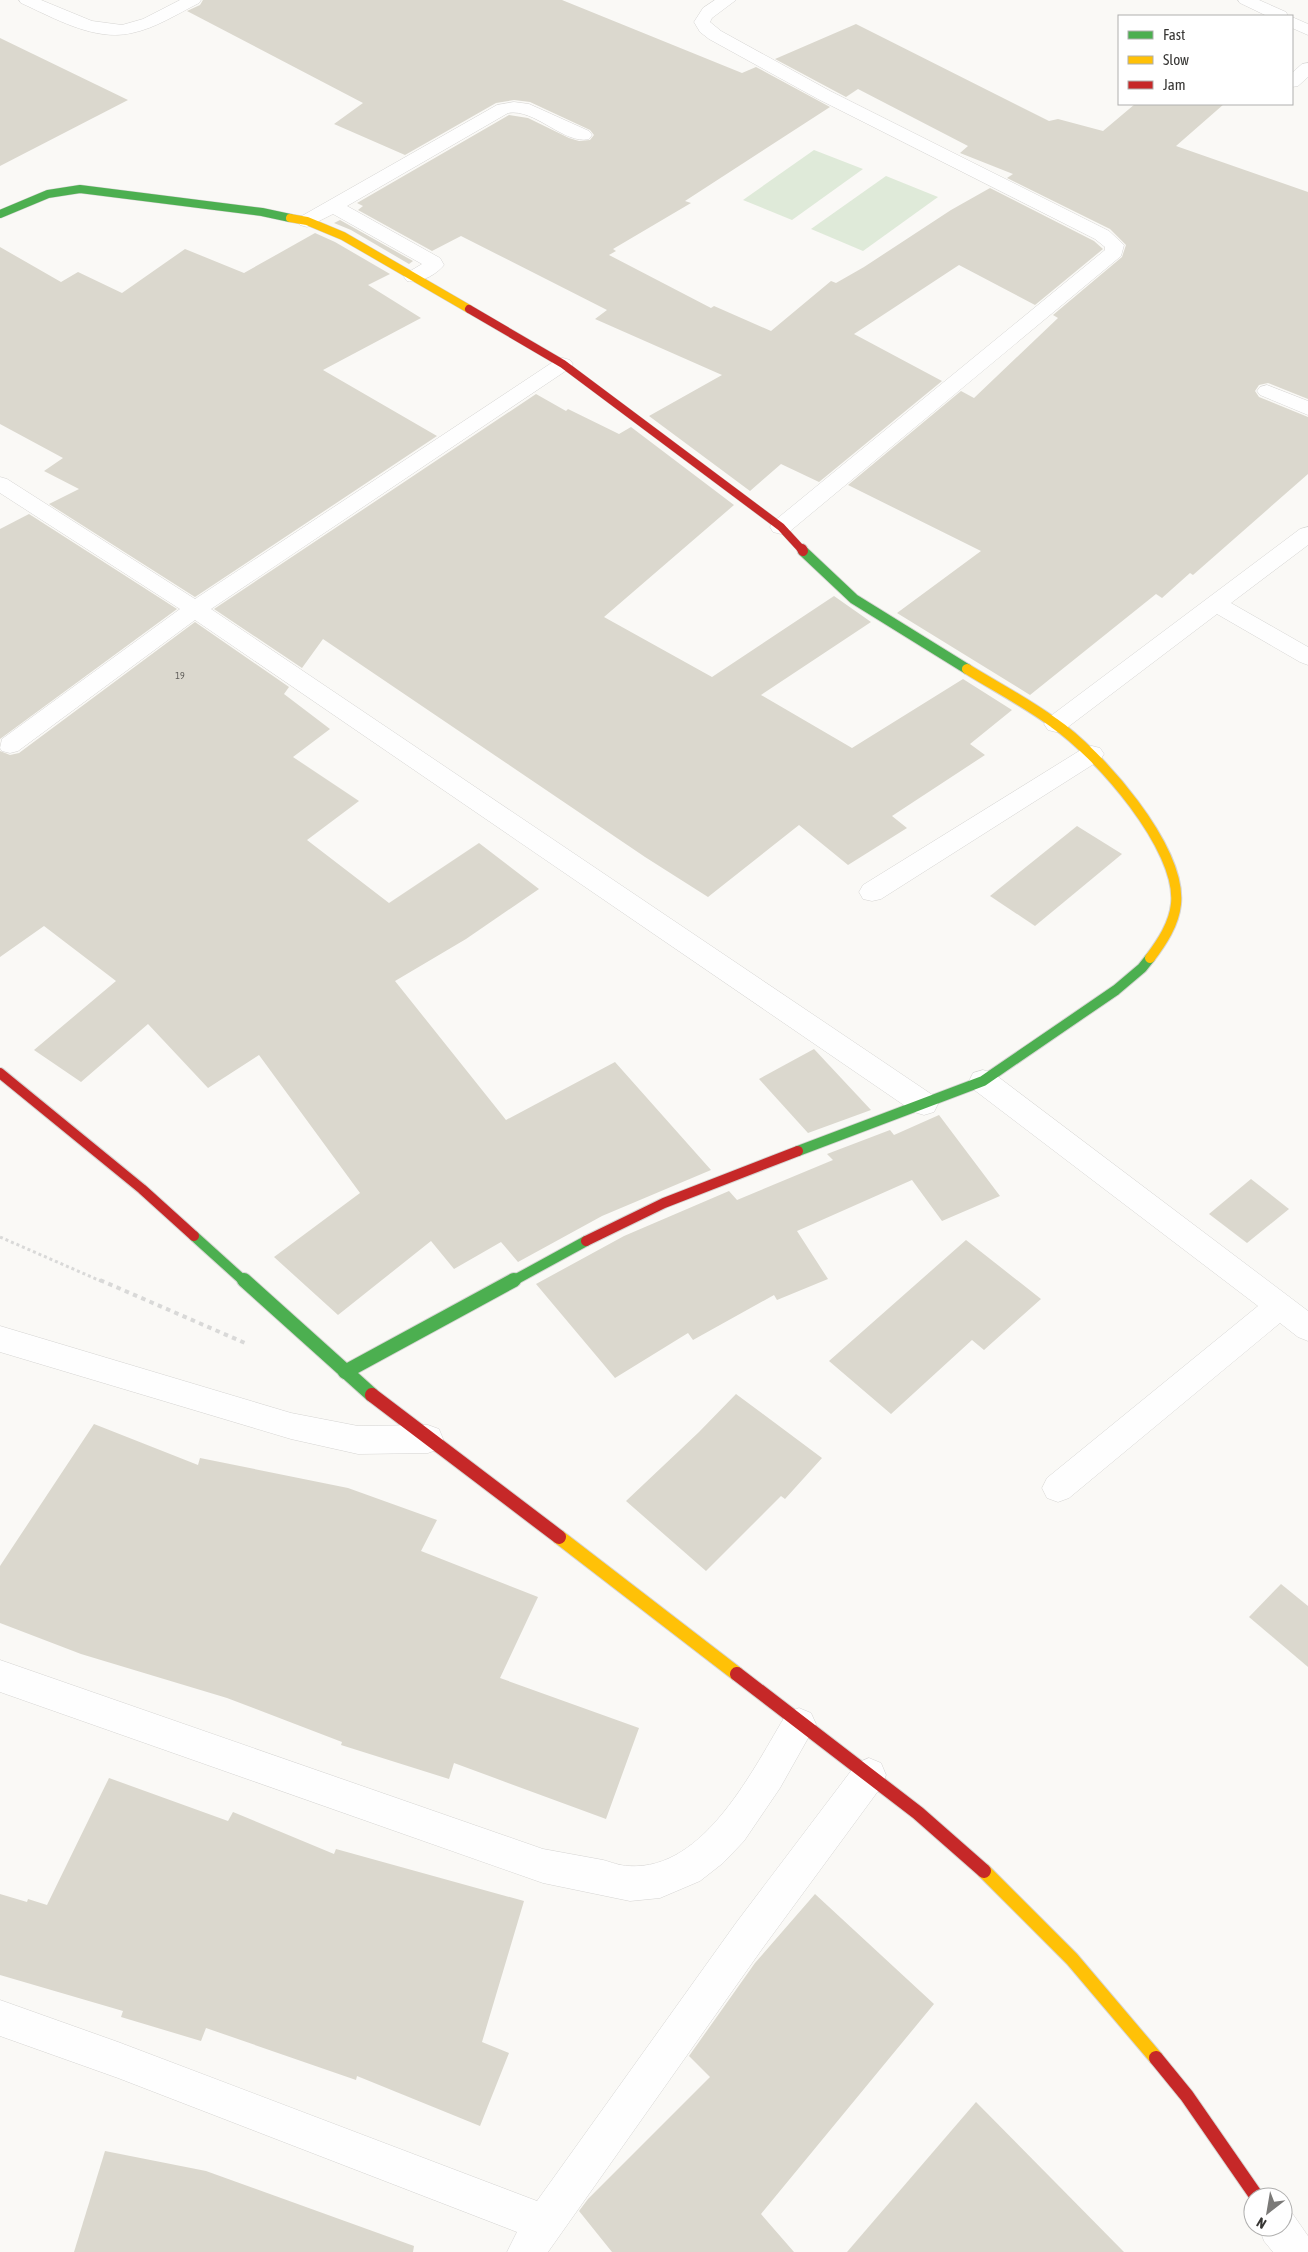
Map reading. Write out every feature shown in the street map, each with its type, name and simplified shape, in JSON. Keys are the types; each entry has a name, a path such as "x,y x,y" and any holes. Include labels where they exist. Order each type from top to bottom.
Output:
{"street":[{"path":"27,0 103,30 124,30 144,24 193,0"},
{"path":"728,0 710,9 704,16 702,22 715,35 824,94 1102,234 1115,245 1114,252 781,527"},
{"path":"1246,0 1278,15"},
{"path":"1293,22 1308,30"},
{"path":"1293,81 1308,68"},
{"path":"307,221 503,109 514,106 523,108 583,135"},
{"path":"0,214 49,193 67,189 80,189 262,212 307,221 343,236 563,364 781,527 820,568 854,599 1056,724 1092,754 1110,773 1163,850 1172,870 1176,894 1174,916 1162,942 1142,968 1116,990 983,1081 718,1180 612,1226 344,1372"},
{"path":"333,206 433,262 434,265 431,268 414,277"},
{"path":"10,745 195,609 563,364"},
{"path":"1267,391 1308,409"},
{"path":"0,484 195,609 924,1104"},
{"path":"1056,724 1308,534"},
{"path":"1216,604 1308,657"},
{"path":"872,892 1092,754"},
{"path":"0,1073 142,1189 344,1372 428,1439 685,1632 799,1724 869,1775 958,1845 1072,1959 1187,2096 1250,2187"},
{"path":"983,1081 1308,1328"},
{"path":"1058,1488 1278,1307"},
{"path":"0,1339 291,1426 358,1440 428,1439"},
{"path":"0,1676 543,1866 628,1884 656,1882 676,1875 697,1863 719,1844 740,1818 799,1724"},
{"path":"0,2018 127,2063 535,2237 743,1944 869,1775"},
{"path":"1285,2237 1296,2252"}],"path":[{"path":"0,1237 254,1347"}],"green space":[{"path":"814,150 863,169 792,220 743,200"},
{"path":"886,176 938,197 863,251 811,229"}],"building":[{"path":"203,0 562,0 742,73 756,67 830,107 685,201 691,203 613,249 616,251 609,255 711,308 714,306 771,331 831,281 836,283 864,267 951,210 990,188 1094,241 1103,249 1035,305 959,265 854,334 942,381 819,482 781,464 750,491 649,416 722,375 595,319 607,310 461,236 432,251 358,210 363,206 357,203 509,115 528,118 579,141 590,140 594,135 590,130 530,102 514,100 496,103 405,155 334,124 363,103 187,11 200,5"},
{"path":"856,24 1049,121 1058,119 1103,131 1134,105 1223,105 1176,146 1308,192 1308,399 1268,383 1259,385 1255,391 1259,397 1308,417 1308,474 1193,575 1190,573 1162,598 1156,594 1030,695 897,613 981,551 848,485 961,391 974,398 1058,318 1053,315 1122,257 1126,245 1110,229 1007,178 1013,174 960,153 968,146 858,89 846,97 775,59"},
{"path":"0,38 128,100 0,166"},
{"path":"340,220 413,261 409,264 351,230 334,223"},
{"path":"315,233 335,242 390,274 368,285 421,318 323,370 437,436 195,597 49,504 79,489 44,471 63,458 0,424 0,247 61,282 78,272 122,293 185,249 244,273"},
{"path":"536,394 566,411 568,409 619,434 631,427 734,505 604,617 712,677 834,596 871,622 761,695 852,748 963,679 1012,710 970,744 985,755 892,816 907,828 848,865 799,825 708,897 645,857 323,639 302,668 214,609"},
{"path":"29,514 177,609 0,739 0,529"},
{"path":"195,622 289,687 284,694 330,729 293,757 359,801 307,840 389,903 479,843 539,889 466,939 395,981 506,1120 615,1062 711,1170 602,1216 518,1262 501,1242 454,1269 431,1241 338,1315 274,1257 360,1193 259,1055 208,1088 148,1024 81,1082 34,1050 116,981 44,926 0,957 0,751 10,755 19,753"},
{"path":"1077,826 1122,854 1035,926 990,896"},
{"path":"814,1049 871,1110 808,1133 759,1079"},
{"path":"939,1115 1000,1196 942,1221 912,1180 797,1231 828,1279 777,1300 774,1295 693,1340 688,1333 615,1378 536,1284 624,1236 729,1191 737,1200 833,1160 827,1154 890,1130 894,1135"},
{"path":"1251,1179 1289,1209 1247,1243 1209,1214"},
{"path":"966,1240 1041,1299 984,1350 972,1340 891,1414 829,1361"},
{"path":"736,1394 822,1458 785,1499 781,1496 706,1571 626,1501"},
{"path":"94,1424 198,1465 200,1458 348,1488 437,1520 421,1551 538,1597 500,1678 639,1728 606,1819 454,1763 449,1779 341,1745 342,1742 227,1698 81,1654 0,1623 0,1566"},
{"path":"1281,1584 1308,1606 1308,1667 1249,1617"},
{"path":"109,1778 228,1821 233,1812 334,1854 336,1849 524,1901 482,2042 509,2053 480,2126 357,2076 356,2080 206,2028 201,2041 121,2017 123,2011 0,1975 0,1894 27,1902 28,1899 47,1905"},
{"path":"815,1894 934,2004 761,2214 794,2252 612,2252 579,2211 588,2199 710,2077 689,2056 755,1963"},
{"path":"976,2102 1124,2252 847,2252"},
{"path":"105,2151 206,2171 414,2246 413,2252 74,2252"}],"traffic: fast":[{"path":"0,214 48,194 80,189 262,212 290,218"},
{"path":"803,551 854,599 967,669"},
{"path":"798,1151 983,1081 1116,990 1142,968 1150,958"},
{"path":"194,1236 372,1395"},
{"path":"345,1372 586,1241"}],"traffic: slow":[{"path":"290,218 307,221 343,236 469,309"},
{"path":"967,669 1055,723 1072,737 1111,776 1147,823 1171,871 1176,893 1175,911 1169,928 1150,958"},
{"path":"559,1537 737,1674"},
{"path":"984,1871 1072,1959 1156,2058"}],"traffic: jam":[{"path":"469,309 563,364 781,527 803,551"},
{"path":"0,1073 142,1189 194,1236"},
{"path":"586,1241 664,1203 798,1151"},
{"path":"372,1395 559,1537"},
{"path":"737,1674 784,1712 918,1813 984,1871"},
{"path":"1156,2058 1187,2096 1250,2187"}]}
